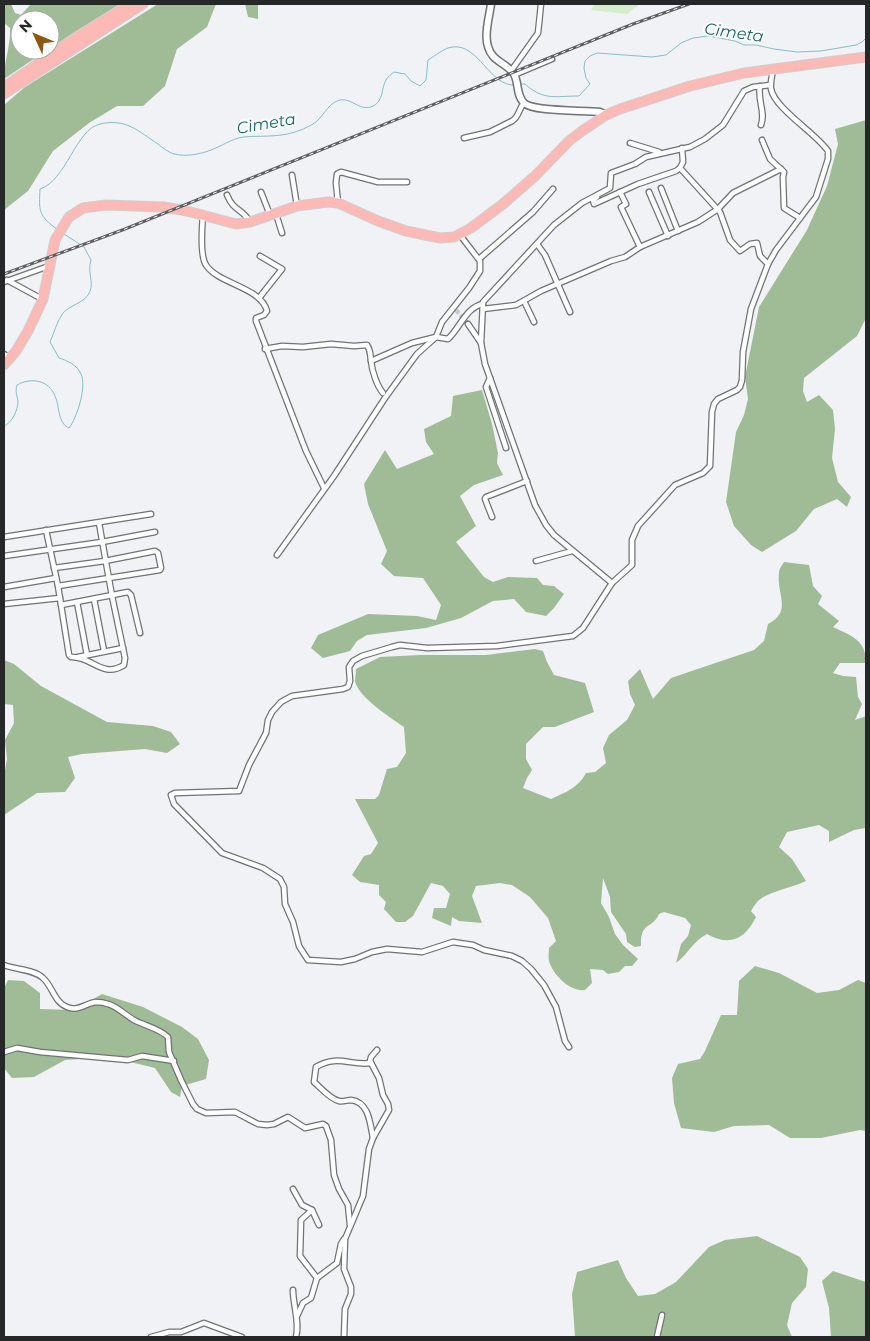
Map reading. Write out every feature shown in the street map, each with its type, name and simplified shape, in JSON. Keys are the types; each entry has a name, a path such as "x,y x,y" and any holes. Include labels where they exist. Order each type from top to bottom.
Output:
{"highway":[{"path":"4,87 74,38 130,4"},
{"path":"4,94 143,4"},
{"path":"6,359 28,331 43,299 56,240 69,217 78,210 92,206 164,207 236,224 250,222 297,206 322,202 338,203 406,231 440,238 454,237 471,228 503,204 535,176 569,141 606,115 690,86 774,68 866,57"}],"street":[{"path":"491,4 487,38 489,47 493,55 515,78 519,94 524,103 535,107 600,112 606,115"},
{"path":"515,78 538,33 541,4"},
{"path":"515,78 552,59"},
{"path":"569,1047 565,1041 556,1007 544,985 522,961 512,956 484,950 473,945 453,942 422,952 387,949 341,962 308,960 299,946 293,922 285,904 284,887 280,879 264,868 222,853 174,804 171,795 176,792 239,791 252,758 266,733 268,720 275,707 286,698 292,696 334,691 348,687 350,681 349,667 352,661 362,656 400,645 428,648 497,646 573,636 583,628 612,583 632,565 632,540 641,521 675,485 703,473 712,464 713,408 716,400 740,387 743,352 751,309 768,264 776,250 816,197 828,154 825,147 783,107 771,92 770,85 774,68"},
{"path":"682,148 683,162 680,168 594,204 592,200 610,188 611,173 638,163 646,156 700,142 717,131 727,119 742,93 750,88 770,85"},
{"path":"760,86 758,96 764,116 761,125"},
{"path":"464,138 490,132 512,121 524,103"},
{"path":"762,140 767,155 784,172 784,208 800,218"},
{"path":"630,143 660,153"},
{"path":"680,168 718,208 730,240 736,249 740,251 755,242 760,256 768,264"},
{"path":"370,361 412,343 436,337 448,339 456,332 468,313 478,305 512,306 534,294 611,261 625,257 640,247 698,222 718,208 733,193 781,169"},
{"path":"338,203 336,183 337,174 341,172 378,182 407,182"},
{"path":"292,175 297,206"},
{"path":"660,188 678,231"},
{"path":"479,259 527,218 553,190"},
{"path":"261,192 282,233"},
{"path":"604,192 582,203 554,225 484,300 481,343 490,378 535,505 554,535 612,583"},
{"path":"620,192 626,204 621,208 640,247"},
{"path":"649,192 668,236"},
{"path":"227,195 232,206 245,215 250,222"},
{"path":"203,215 204,259 207,266 220,276 258,298 268,309 266,313 256,320 265,349 306,451 324,488"},
{"path":"277,555 334,476 372,416 417,354 436,337 442,322 455,308 480,271 479,259 460,234"},
{"path":"537,244 545,255 570,312"},
{"path":"258,298 282,270 260,256"},
{"path":"5,280 50,265"},
{"path":"5,280 43,299"},
{"path":"524,301 534,322"},
{"path":"468,324 481,343"},
{"path":"265,349 282,346 303,347 331,344 367,345 371,352 370,361 383,393"},
{"path":"490,378 486,387 506,448"},
{"path":"492,517 485,497 527,482"},
{"path":"4,536 151,514"},
{"path":"76,657 87,660 102,669 122,666 126,661 108,578 99,523"},
{"path":"46,530 58,586 69,655 71,658 123,648"},
{"path":"4,556 102,542 155,532"},
{"path":"54,568 105,561 155,551 158,552 162,568 160,570 58,586"},
{"path":"536,561 572,551"},
{"path":"4,587 56,578"},
{"path":"61,605 130,593 140,633"},
{"path":"4,604 60,598"},
{"path":"94,599 104,651"},
{"path":"77,602 87,654"},
{"path":"4,965 34,973 43,978 55,998 65,1007 72,1009 80,1008 95,1002 109,1004 134,1020 163,1033 168,1037 169,1052 192,1104 197,1109 206,1112 236,1112 263,1125 274,1124 288,1117 305,1128 323,1124 326,1126 331,1140 334,1175 348,1206 350,1225"},
{"path":"4,1052 17,1048 40,1052 128,1060 142,1056 174,1061"},
{"path":"344,1337 345,1309 351,1294 351,1286 344,1269 345,1239 363,1196 367,1158 373,1138 389,1110 379,1078 371,1063 371,1057 377,1050"},
{"path":"371,1063 334,1060 322,1063 316,1067 313,1076 314,1082 333,1099 360,1102 366,1108 373,1138"},
{"path":"293,1189 302,1205 312,1210 319,1225"},
{"path":"312,1210 301,1220 300,1256 317,1278"},
{"path":"297,1316 303,1303 311,1298 317,1278 337,1263 341,1244 345,1239"},
{"path":"293,1290 293,1301 297,1316 296,1337"},
{"path":"657,1337 662,1315"},
{"path":"151,1337 169,1332 180,1332 194,1325 204,1323 242,1337"}],"green space":[{"path":"4,4 11,4 14,10 10,10 10,28 4,23"},
{"path":"31,4 120,4 60,42 60,10 26,10"},
{"path":"158,4 216,4 207,27 177,49 165,86 143,106 117,106 89,123 53,151 28,191 4,210 4,105 25,87"},
{"path":"245,4 258,4 258,19 248,17"},
{"path":"595,4 640,4 627,14 591,10"},
{"path":"10,34 10,60 32,60 4,79 5,66"},
{"path":"866,120 866,318 857,336 804,378 803,391 807,402 819,395 833,410 835,429 832,458 838,482 851,497 847,507 837,499 814,509 796,531 762,552 751,545 734,526 726,502 736,432 744,415 748,399 745,377 759,307 807,230 827,186 838,144 835,129"},
{"path":"482,390 498,453 497,463 503,475 474,485 460,496 476,526 456,542 484,577 493,582 508,577 537,578 543,585 554,586 564,594 546,616 526,612 514,599 493,601 461,618 426,628 367,635 357,641 350,651 323,658 311,648 318,635 368,614 417,616 436,620 441,605 423,578 394,576 381,564 387,551 368,504 364,484 385,450 397,469 434,454 426,442 424,429 451,416 453,396"},
{"path":"784,562 809,565 813,586 822,596 818,604 839,621 833,627 856,639 860,643 865,655 866,663 840,663 833,673 856,677 858,697 862,704 855,720 866,716 866,828 854,830 829,842 829,831 819,825 787,832 779,847 792,859 806,881 773,893 758,901 751,911 756,917 752,925 742,935 736,939 723,940 707,934 698,940 676,963 681,944 688,936 691,925 685,918 664,912 659,914 654,922 645,929 641,938 641,946 635,947 627,942 626,934 611,912 610,897 603,878 601,903 609,917 615,934 623,945 638,959 632,966 625,966 619,972 608,974 603,970 590,969 592,983 585,990 579,990 563,982 551,966 549,948 556,941 548,918 530,897 512,885 500,883 476,886 472,896 482,923 459,921 452,917 451,926 432,918 434,908 446,908 450,894 443,886 431,883 413,916 405,922 396,922 384,909 386,902 379,895 379,885 360,882 352,875 364,856 371,854 378,843 355,799 375,799 379,795 387,769 397,767 406,753 404,727 376,707 362,694 355,681 356,669 380,657 486,655 535,649 543,651 554,675 585,683 594,712 555,727 543,727 526,744 526,759 532,770 523,788 551,799 571,789 586,773 595,772 606,763 603,748 609,735 627,720 635,705 630,694 628,681 640,669 653,699 671,678 754,650 764,641 768,624 776,619 782,608 779,573"},
{"path":"4,660 14,664 41,686 107,722 153,726 171,732 180,744 167,753 145,749 82,754 68,757 75,778 65,792 37,793 4,815 4,776 7,759 5,740 14,723 13,705 4,704"},
{"path":"755,966 779,973 817,993 839,990 858,980 866,983 866,1131 860,1130 821,1138 790,1138 769,1125 734,1126 714,1132 681,1128 674,1103 672,1078 678,1064 700,1059 721,1015 737,1015 739,981"},
{"path":"8,980 24,981 40,993 40,1009 74,1010 102,994 143,1007 182,1027 198,1039 209,1060 206,1079 182,1086 180,1097 171,1092 155,1068 118,1059 94,1058 65,1060 34,1077 12,1078 4,1068 4,988"},
{"path":"757,1236 800,1257 808,1269 806,1287 792,1303 787,1325 792,1337 575,1337 572,1294 577,1272 618,1260 626,1278 638,1296 655,1294 676,1282 709,1247 725,1240"},
{"path":"833,1271 866,1282 866,1337 831,1337 829,1308 822,1281"}],"waterway":[{"name":"Cimeta","path":"520,84 525,84 544,95 556,97 579,96 590,84 586,78 584,68 585,61 590,56 597,53 652,57 666,55 681,43 693,38 708,36 735,41 744,45 756,45 797,52 821,51 856,45 866,38"},
{"name":"Cimeta","path":"57,229 46,220 41,212 40,189 57,176 84,135 100,124 125,124 174,154 198,154 243,137 287,134 304,129 316,122 337,101 346,100 368,108 373,106 381,98 384,83 394,72 405,74 411,81 420,86 426,80 428,60 443,50 452,47 470,52 499,80 507,84 516,85"},
{"name":"Cimeta","path":"4,426 12,419 17,408 17,385 28,381 44,383 48,386 57,400 62,422 65,426 69,428 78,410 83,386 81,374 72,364 59,358 50,342 63,313 88,295 91,288 91,260 84,247 64,234"}],"tunnel":[{"path":"456,310 468,324"}],"railway":[{"path":"4,274 125,229 633,24 689,4"}]}
